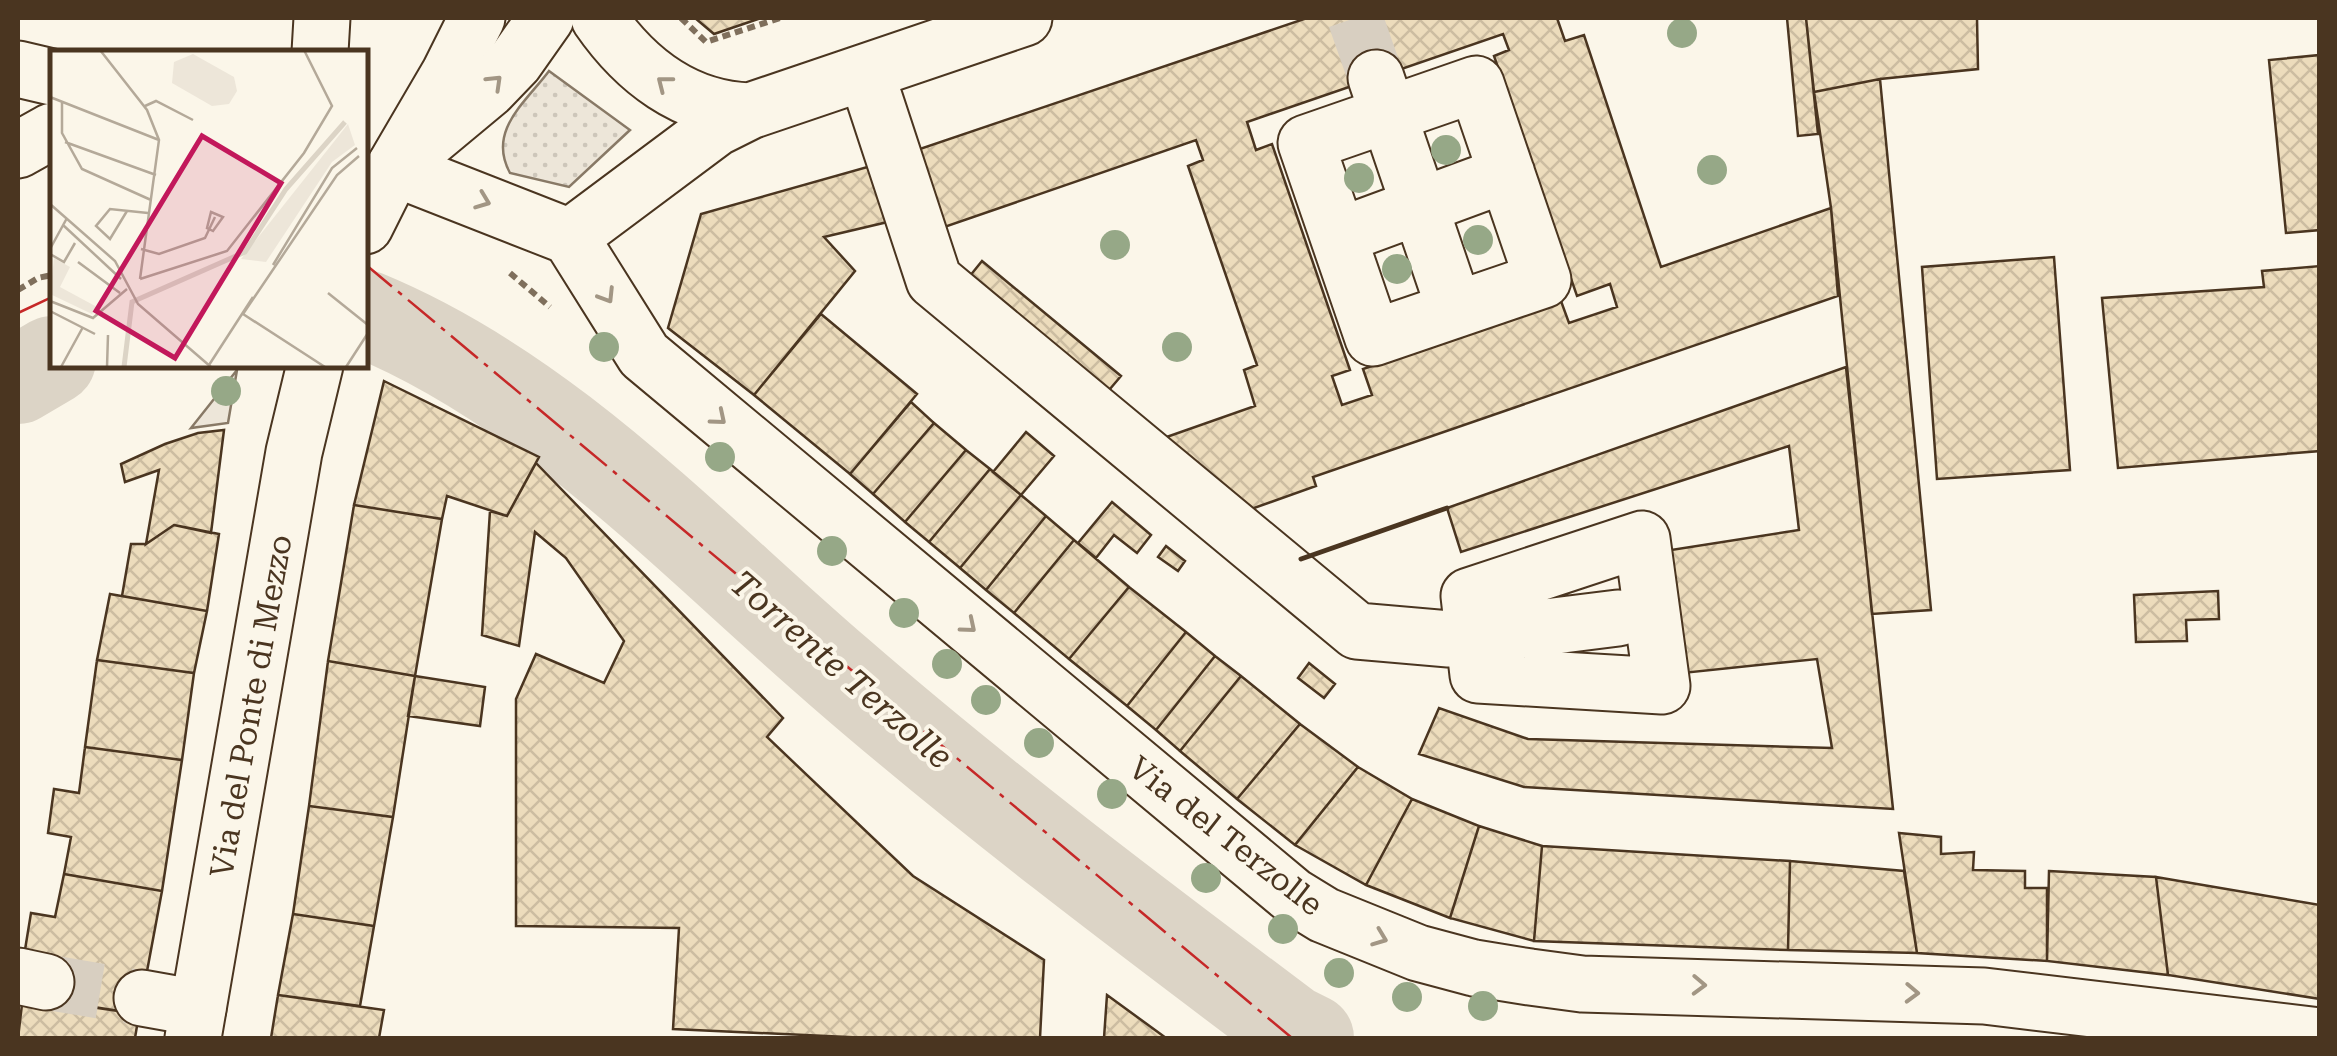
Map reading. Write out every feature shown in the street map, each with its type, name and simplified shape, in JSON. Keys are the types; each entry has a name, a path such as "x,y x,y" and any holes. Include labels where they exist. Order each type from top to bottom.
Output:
{"street":[{"path":"320,50 322,18"},
{"path":"368,213 380,162 449,74 477,18"},
{"path":"380,162 489,89 515,62 546,18"},
{"path":"599,18 621,46 679,94 734,119"},
{"path":"380,162 570,237 734,119 1024,18"},
{"path":"18,69 50,77"},
{"path":"866,73 934,280 1356,631 1449,639 1618,618"},
{"path":"1476,84 1507,174 1543,280 1374,338 1306,143 1383,97 1476,84"},
{"path":"1383,97 1455,310"},
{"path":"18,150 50,132"},
{"path":"1338,236 1507,174"},
{"name":"Via del Terzolle","path":"570,237 644,355 1292,896 1324,916 1418,952 1474,968 1582,984 1984,996 2320,1036"},
{"name":"Via del Ponte di Mezzo","path":"195,1023 294,452 313,369"},
{"path":"142,998 195,1023"}],"path":[{"path":"681,18 706,42 780,18"},
{"path":"18,290 50,275"}],"green space":[{"path":"549,71 630,130 569,187 510,173 504,158 503,144 512,118"},
{"path":"237,370 228,423 191,428"}],"building":[{"path":"695,18 761,18 714,34"},
{"path":"1307,18 1557,18 1565,41 1584,35 1661,267 1831,208 1838,296 1313,477 1316,486 1240,513 1158,440 1255,406 1244,370 1257,365 1188,166 1203,160 1196,140 930,232 905,154","holes":["1503,34 1509,50 1494,56 1577,296 1610,284 1617,307 1569,323 1561,301 1363,369 1372,395 1342,405 1332,376 1350,370 1272,144 1256,150 1247,122"]},
{"path":"1787,18 1806,18 1818,134 1798,136"},
{"path":"1806,18 1977,18 1978,69 1880,79 1814,92"},
{"path":"2320,55 2320,230 2286,233 2269,60"},
{"path":"1880,79 1931,610 1872,614 1831,208 1814,92"},
{"path":"878,164 896,220 824,237 855,271 754,395 668,328 701,214"},
{"path":"2054,257 2070,470 1937,479 1922,267"},
{"path":"982,261 1121,376 1104,396 965,282"},
{"path":"2320,266 2320,451 2118,468 2102,298 2264,287 2262,271"},
{"path":"821,314 917,394 850,474 754,395"},
{"path":"1846,367 1893,809 1524,787 1419,754 1439,708 1528,739 1832,748 1817,659 1683,673 1671,550 1799,530 1789,446 1461,552 1447,508"},
{"path":"384,381 539,457 507,516 447,496 442,519 354,505"},
{"path":"911,402 934,423 873,494 850,474"},
{"path":"934,423 966,450 905,522 873,494"},
{"path":"224,430 211,533 174,525 146,544 159,470 125,482 121,464 198,433"},
{"path":"1026,432 1054,456 1021,495 993,472"},
{"path":"966,450 990,469 929,542 905,522"},
{"path":"536,463 783,718 767,737 913,876 1044,960 1040,1038 869,1038 673,1029 679,928 516,926 516,699 536,654 604,683 624,641 566,558 535,532 519,646 482,635 490,511 507,516"},
{"path":"990,469 1021,495 960,568 929,542"},
{"path":"1021,495 1046,516 986,590 960,568"},
{"path":"1112,502 1151,535 1137,553 1114,535 1096,558 1078,543"},
{"path":"354,505 442,519 415,676 328,661"},
{"path":"1046,516 1074,540 1014,613 986,590"},
{"path":"174,525 219,534 207,611 122,596 131,544 146,544"},
{"path":"1074,540 1129,587 1069,659 1014,613"},
{"path":"1166,546 1185,561 1178,571 1158,557"},
{"path":"1129,587 1186,632 1127,706 1069,659"},
{"path":"2218,591 2219,619 2186,620 2187,641 2136,642 2134,595"},
{"path":"110,594 207,611 194,673 97,660"},
{"path":"1186,632 1215,656 1156,730 1127,706"},
{"path":"1215,656 1241,676 1180,751 1156,730"},
{"path":"97,660 194,673 182,760 85,747"},
{"path":"328,661 415,676 393,817 309,806"},
{"path":"1309,663 1335,684 1324,698 1298,678"},
{"path":"415,676 485,687 480,726 408,716"},
{"path":"1241,676 1300,724 1237,799 1180,751"},
{"path":"1300,724 1358,767 1295,845 1237,799"},
{"path":"85,747 182,760 162,891 64,874 71,837 48,833 54,789 79,793"},
{"path":"1358,767 1412,799 1366,885 1295,845"},
{"path":"1412,799 1479,826 1450,918 1366,885"},
{"path":"309,806 393,817 374,926 293,914"},
{"path":"1479,826 1542,846 1534,941 1450,918"},
{"path":"1899,833 1941,837 1941,854 1974,852 1973,870 2025,871 2025,888 2047,888 2047,961 1917,953"},
{"path":"1542,846 1790,861 1788,950 1534,941"},
{"path":"1790,861 1904,871 1917,953 1788,950"},
{"path":"2049,871 2156,877 2168,975 2047,961"},
{"path":"64,874 162,891 139,1014 44,1000 23,962 31,913 55,917"},
{"path":"2156,877 2320,905 2320,999 2168,975"},
{"path":"293,914 374,926 360,1006 278,995"},
{"path":"278,995 384,1010 379,1038 271,1038"},
{"path":"1107,995 1166,1038 1104,1038"},
{"path":"23,996 139,1014 135,1038 18,1038"}],"waterway":[{"name":"Torrente Terzolle","path":"368,315 432,346 557,427 949,765 1175,942 1290,1028 1310,1038"},
{"name":"Torrente Terzolle","path":"18,380 50,361"}],"tunnel":[{"path":"1355,18 1376,78"},
{"path":"46,982 142,998"}],"wall":[{"path":"1301,559 1447,508"}],"power":[{"path":"368,267 1292,1038"},
{"path":"18,313 50,298"}]}
